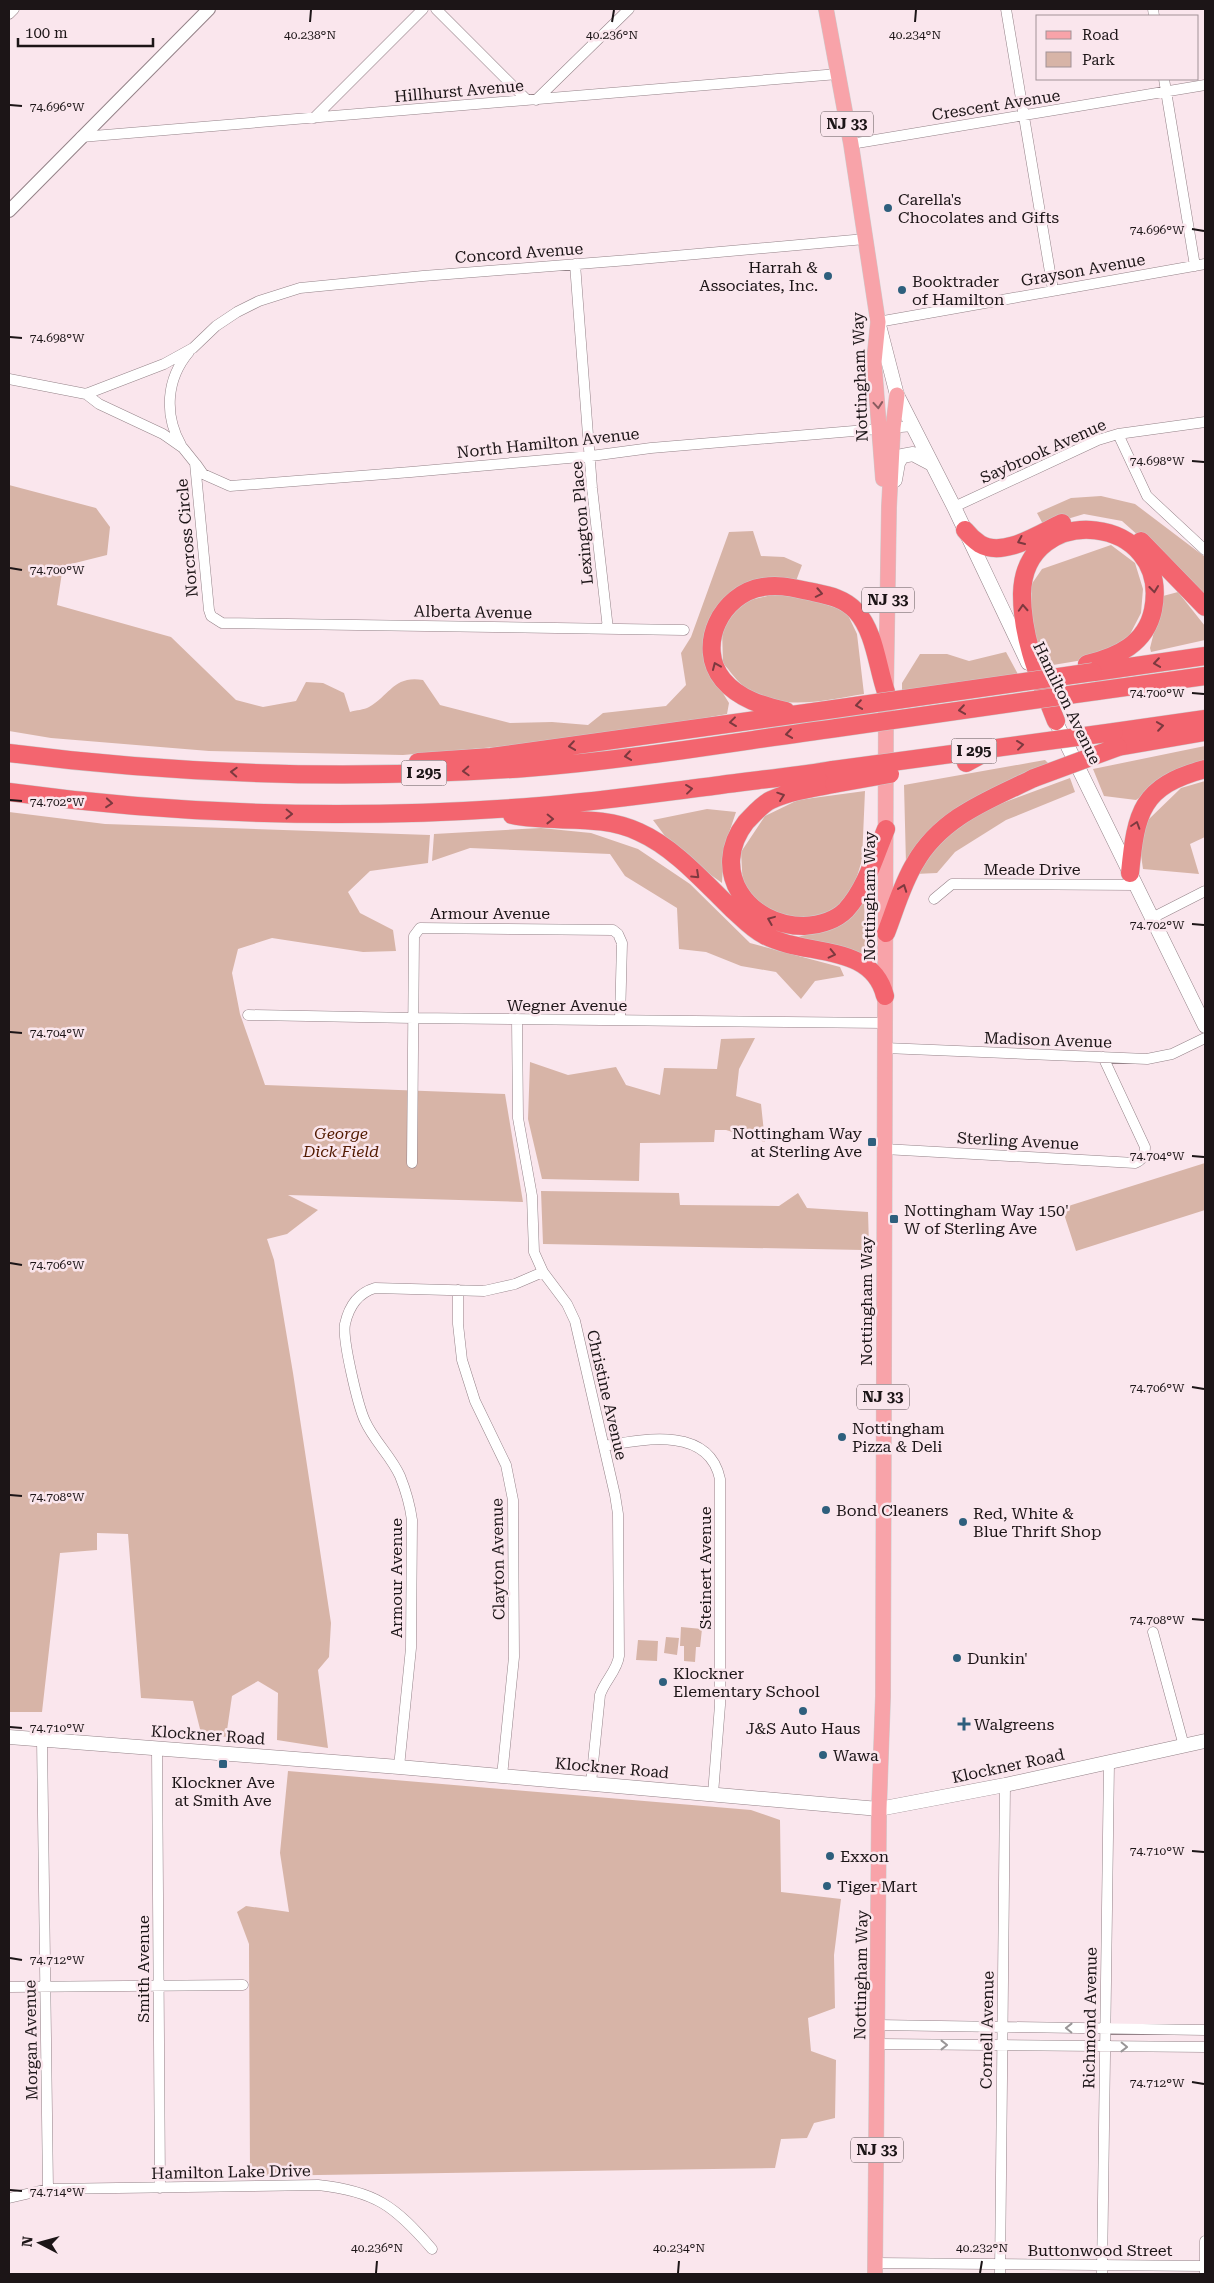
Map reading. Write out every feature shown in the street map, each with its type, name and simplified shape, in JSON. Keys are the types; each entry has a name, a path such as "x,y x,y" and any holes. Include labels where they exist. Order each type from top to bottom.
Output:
{"highway":[{"path":"965,530 980,544 998,548 1009,547 1062,523 1077,519 1102,519 1109,521 1129,529 1205,607"},
{"path":"1056,721 1028,644 1023,613 1023,586 1031,562 1048,542 1069,531 1095,529 1118,536 1138,550 1151,572 1155,601 1148,625 1130,647 1090,668"},
{"path":"799,714 771,708 745,698 722,679 716,667 711,646 716,625 728,605 749,591 768,586 788,587 835,596 846,602 859,614 868,629 886,692"},
{"path":"258,774 491,757 994,686 1090,668 1205,656"},
{"name":"I 295","path":"9,753 126,766 258,774 404,774 528,768 588,762 1205,676"},
{"name":"I 295","path":"834,777 966,763 992,749 1116,740 1205,719"},
{"path":"886,933 914,863 933,838 960,814 1116,740 1205,732"},
{"path":"1133,879 1134,832 1150,797 1172,780 1205,769"},
{"path":"834,777 769,800 738,832 733,846 731,866 734,882 744,901 766,918 782,924 814,926 833,920 845,911 863,885 886,829"},
{"path":"9,792 141,806 256,813 396,814 589,802 834,777"},
{"path":"484,810 529,819 595,820 637,831 666,848 753,928 778,941 856,960 873,971 879,979 885,996"}],"main road":[{"name":"Nottingham Way","path":"826,9 851,144 878,322 874,362 886,429 883,480 889,507 886,692 883,1696 879,1809 875,2269"},
{"name":"Hamilton Avenue","path":"878,322 897,395 954,507 1205,1026"},
{"name":"Nottingham Way","path":"886,429 897,395"},
{"path":"889,507 898,463 902,456 913,454 932,464"},
{"name":"Klockner Road","path":"9,1737 399,1767 879,1809 1005,1785 1205,1741"}],"street":[{"path":"9,14 14,9"},
{"path":"9,211 210,9"},
{"path":"314,118 423,9"},
{"path":"436,9 532,100 629,9"},
{"path":"1006,9 1053,290"},
{"name":"Hillhurst Avenue","path":"82,137 838,74"},
{"path":"1164,80 1200,265"},
{"name":"Crescent Avenue","path":"851,144 1205,85"},
{"name":"Concord Avenue","path":"183,448 172,423 170,396 177,370 193,348 216,326 237,312 259,301 300,288 865,239"},
{"name":"Lexington Place","path":"575,264 592,488 608,629"},
{"name":"Grayson Avenue","path":"878,322 1200,265"},
{"name":"Concord Avenue","path":"86,394 164,364 193,348"},
{"name":"Norcross Circle","path":"9,379 86,394 99,404 161,432 183,448 195,463 211,616 222,623 262,623"},
{"name":"Saybrook Avenue","path":"954,507 1098,440 1118,434 1205,422"},
{"name":"North Hamilton Avenue","path":"195,463 203,474 230,486 591,456 651,448 912,426"},
{"path":"1118,434 1147,496 1205,550"},
{"name":"Alberta Avenue","path":"262,623 684,630"},
{"name":"Meade Drive","path":"934,899 952,884 1133,879"},
{"path":"1152,918 1205,891"},
{"name":"Armour Avenue","path":"412,1163 414,936 420,928 613,930 618,934 622,944 620,1020"},
{"name":"Wegner Avenue","path":"248,1015 885,1023"},
{"name":"Christine Avenue","path":"517,1019 518,1118 532,1196 534,1252 543,1272 566,1304 575,1321 618,1514 619,1656 614,1672 603,1686 600,1695 591,1784"},
{"name":"Madison Avenue","path":"885,1048 1160,1058 1185,1049 1205,1038"},
{"name":"Sterling Avenue","path":"884,1149 1135,1163 1143,1158 1145,1147 1103,1057"},
{"name":"Armour Avenue","path":"399,1767 410,1656 412,1520 408,1496 399,1474 374,1437 359,1405 344,1325 354,1302 367,1290 378,1288 458,1290 501,1288 525,1281 543,1272"},
{"name":"Clayton Avenue","path":"458,1290 458,1324 462,1360 475,1401 506,1465 513,1500 514,1657 502,1776"},
{"name":"Steinert Avenue","path":"604,1446 634,1441 683,1440 702,1448 710,1455 718,1470 720,1479 720,1705 713,1794"},
{"path":"1153,1632 1184,1746"},
{"name":"Morgan Avenue","path":"42,1740 48,2189"},
{"name":"Smith Avenue","path":"157,1748 160,2188"},
{"name":"Richmond Avenue","path":"1103,2269 1104,2028 1109,1763"},
{"name":"Cornell Avenue","path":"1000,2269 1005,1785"},
{"path":"9,1987 244,1985"},
{"path":"878,2025 1205,2030"},
{"path":"916,2026 916,2044"},
{"path":"878,2044 1205,2047"},
{"name":"Hamilton Lake Drive","path":"9,2198 48,2189 318,2185 346,2188 372,2196 394,2210 412,2226 432,2249"},
{"path":"1205,2242 1205,2274"},
{"name":"Buttonwood Street","path":"875,2269 1103,2269 1205,2266"}],"green space":[{"path":"9,485 96,508 110,527 107,555 63,566 57,605 171,637 236,700 263,707 296,701 306,682 323,683 344,693 350,712 369,707 399,683 413,679 423,680 440,705 510,723 552,722 588,725 603,713 666,706 686,685 681,653 691,637 729,532 753,531 761,556 784,557 802,565 796,581 729,597 708,669 729,703 727,714 588,739 403,755 209,751 51,738 9,731"},
{"path":"1101,496 1135,504 1205,557 1205,595 1122,521 1084,514 1044,526 1037,513 1071,498"},
{"path":"1111,545 1135,563 1143,589 1141,613 1125,644 1083,660 1041,667 1032,621 1031,585 1042,569"},
{"path":"1178,592 1205,626 1205,640 1151,652 1150,648 1163,596"},
{"path":"776,594 812,600 846,611 857,634 864,694 819,701 789,702 760,696 747,689 737,680 723,663 722,629 737,603"},
{"path":"1006,652 1019,676 902,693 902,683 920,654 947,654 969,661"},
{"path":"1205,746 1205,764 1171,775 1136,800 1104,796 1093,769"},
{"path":"1045,760 1052,767 985,794 906,864 904,785"},
{"path":"1070,778 1075,792 1006,820 955,852 937,873 915,874 941,838 989,808"},
{"path":"1205,781 1205,837 1190,844 1199,874 1143,869 1139,841 1148,820 1181,788"},
{"path":"865,791 862,860 855,883 838,911 803,919 772,915 743,888 741,852 765,816 798,800"},
{"path":"707,809 736,812 724,848 722,883 674,848 653,820"},
{"name":"George Dick Field","path":"9,812 105,824 430,835 428,863 370,871 348,892 360,913 393,930 396,951 363,952 272,938 238,949 232,973 240,1014 265,1085 505,1094 523,1202 288,1195 318,1210 287,1234 267,1239 274,1260 293,1373 331,1623 329,1657 318,1670 328,1748 277,1740 278,1693 258,1681 232,1696 226,1737 201,1733 193,1701 141,1698 128,1534 97,1533 97,1550 60,1553 42,1712 9,1712"},
{"path":"541,828 591,833 638,849 690,884 750,943 840,967 844,976 815,981 801,999 776,972 741,966 706,952 679,949 677,908 625,876 610,854 470,848 432,861 434,834"},
{"path":"864,899 866,957 791,939 843,924"},
{"path":"755,1038 739,1069 736,1096 761,1104 765,1142 726,1130 715,1130 714,1142 640,1143 639,1181 542,1179 528,1119 530,1062 568,1075 616,1067 626,1085 660,1095 664,1068 717,1069 721,1039"},
{"path":"1205,1163 1205,1210 1076,1251 1062,1208"},
{"path":"541,1191 679,1193 680,1205 779,1206 798,1193 807,1208 868,1212 869,1246 863,1250 543,1244"},
{"path":"681,1627 702,1629 700,1647 696,1647 695,1662 684,1661 684,1646 680,1646"},
{"path":"666,1637 679,1638 677,1655 664,1653"},
{"path":"638,1640 658,1641 657,1661 636,1660"},
{"path":"288,1771 751,1810 780,1820 781,1892 841,1899 834,1955 835,2008 808,2018 811,2051 836,2060 835,2118 814,2123 807,2138 781,2139 775,2168 250,2176 249,1944 237,1912 246,1906 289,1912 280,1853"}],"place":[{"name":"Carella's Chocolates and Gifts","path":"888,208"},
{"name":"Harrah & Associates, Inc.","path":"828,276"},
{"name":"Booktrader of Hamilton","path":"902,290"},
{"name":"Nottingham Way at Sterling Ave","path":"872,1142"},
{"name":"Nottingham Way 150' W of Sterling Ave","path":"894,1219"},
{"name":"Nottingham Pizza & Deli","path":"842,1437"},
{"name":"Bond Cleaners","path":"826,1510"},
{"name":"Red, White & Blue Thrift Shop","path":"963,1522"},
{"name":"Dunkin'","path":"957,1658"},
{"name":"Klockner Elementary School","path":"663,1682"},
{"name":"J&S Auto Haus","path":"803,1711"},
{"name":"Walgreens","path":"964,1724"},
{"name":"Wawa","path":"823,1755"},
{"name":"Klockner Ave at Smith Ave","path":"223,1764"},
{"name":"Exxon","path":"830,1856"},
{"name":"Tiger Mart","path":"827,1886"}]}
